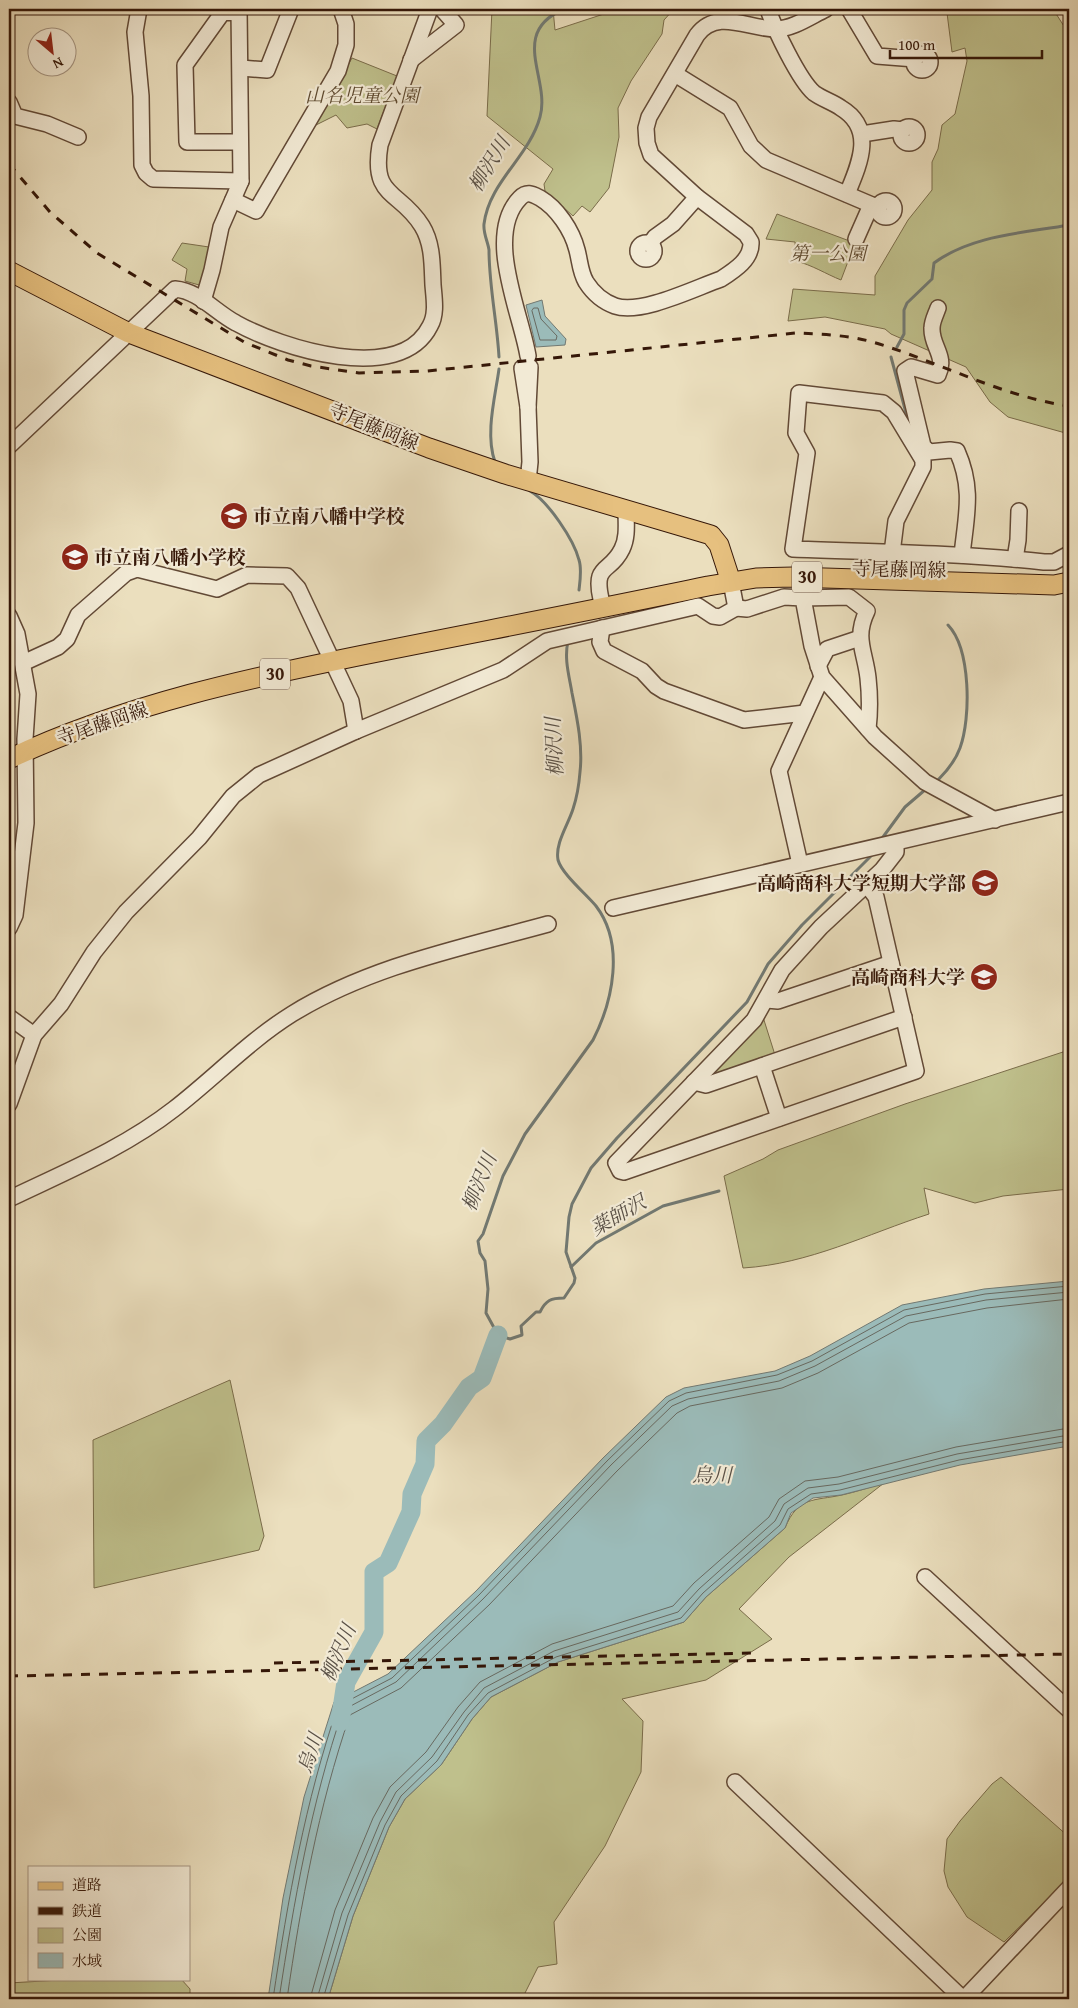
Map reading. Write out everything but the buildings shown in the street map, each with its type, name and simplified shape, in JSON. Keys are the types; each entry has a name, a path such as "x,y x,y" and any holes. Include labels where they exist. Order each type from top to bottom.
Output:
{"main road":[{"name":"寺尾藤岡線","path":"9,271 129,333 498,472 711,534 719,545 730,578"},
{"name":"寺尾藤岡線","path":"17,755 131,711 195,692 332,661 549,618 730,578 751,569 793,566 960,570 1069,576"},
{"name":"寺尾藤岡線","path":"549,618 601,599 730,578 793,577 1054,585 1069,582"}],"street":[{"path":"139,9 134,32 141,96 142,165 146,173 153,179 241,181"},
{"path":"241,68 267,70 291,9"},
{"path":"233,200 256,211 346,44 346,24 341,9"},
{"path":"9,446 175,289 192,292 216,312 266,338 292,347 360,358 395,356 406,351 422,338 432,323 434,309 431,252 428,238 415,216 384,187 378,172 380,144 430,9"},
{"path":"411,60 456,25 442,9"},
{"path":"768,9 776,29 806,84 814,93 851,116 862,134 861,158 847,194"},
{"path":"528,480 530,462 525,362 519,318 506,264 504,242 512,211 520,198 526,193 533,194 544,200 564,223 574,241 581,272 590,288 604,300 615,306 629,309 721,279 749,255 751,242 746,234 697,197 651,155 647,143 646,128 649,117 697,35 707,24 724,20 776,29 789,27 826,9"},
{"path":"849,9 876,56 915,59"},
{"path":"203,301 221,227 241,181 239,11 223,12 185,65 187,142 240,142"},
{"path":"675,74 730,108 750,146 760,156 782,169 875,206 856,238"},
{"path":"9,102 15,116 46,124 78,137"},
{"path":"862,134 894,129 903,130"},
{"path":"650,244 655,237 673,224 697,197"},
{"path":"892,553 896,521 923,467 905,371 911,367 938,374 942,367 942,358 932,328 938,308"},
{"path":"962,556 968,500 967,478 957,452 950,450 929,452 920,447 894,412 883,403 799,393 796,433 807,453 792,548 1054,562 1069,554"},
{"path":"601,599 598,583 599,575 622,550 626,538 626,510"},
{"path":"1015,559 1019,511"},
{"path":"24,663 58,647 67,639 78,614 126,573 137,569 217,589 247,574 287,576 298,588 351,701 356,731"},
{"path":"730,578 736,608"},
{"path":"9,1104 34,1035 62,1004 94,952 126,912 199,838 233,796 259,776 356,731 503,670 547,641 698,606 713,616 720,617 736,608 747,609 784,597 849,598 867,610 860,624 860,638 868,676 871,709 868,729"},
{"path":"803,598 820,672 868,729 925,782 995,820"},
{"path":"9,616 17,634 24,663 28,694 17,755 26,823 15,915 9,928"},
{"path":"602,628 600,642 604,651 642,671 656,686 664,691 744,720 805,712"},
{"path":"800,864 779,772 805,712 827,649 860,638"},
{"path":"613,908 800,864 896,844 1069,802"},
{"path":"867,885 876,897 916,1071 624,1172 620,1171 616,1163 754,1020 767,1000 782,970 821,927 867,885 893,856 896,844"},
{"path":"9,1199 115,1148 174,1110 241,1052 292,1014 317,1001 359,980 407,962 548,924"},
{"path":"767,1000 778,1001 891,963"},
{"path":"9,1016 34,1035"},
{"path":"694,1082 706,1085 904,1017"},
{"path":"762,1066 779,1118"},
{"path":"925,1577 1069,1710"},
{"path":"735,1782 963,1999 1069,1888"}],"green space":[{"path":"492,9 553,9 555,30 619,9 674,9 664,20 662,34 631,81 618,108 619,137 609,188 590,212 582,206 573,216 545,191 544,184 553,169 487,116"},
{"path":"964,9 1053,9 1069,34 1069,434 1008,417 990,402 966,367 891,334 885,329 825,317 788,321 793,289 875,295 875,276 908,220 932,190 932,162 938,149 942,125 955,114 967,61 965,48 952,52 947,13"},
{"name":"山名児童公園","path":"352,58 397,76 377,129 367,124 347,128 336,115 314,126"},
{"name":"第一公園","path":"777,214 855,243 841,280 796,261 795,242 766,239"},
{"path":"182,243 209,247 206,275 199,285 185,281 187,269 172,260"},
{"path":"763,1017 775,1055 713,1076 711,1073"},
{"path":"1069,1050 1069,1189 1003,1196 975,1203 924,1188 929,1214 838,1247 791,1261 743,1268 724,1176 763,1159 778,1150 905,1104"},
{"path":"230,1380 264,1536 259,1550 94,1588 93,1440"},
{"path":"884,1483 789,1557 739,1609 772,1639 706,1680 622,1699 643,1721 641,1772 605,1846 554,1922 557,1964 538,1967 522,1999 328,1999 353,1916 389,1827 405,1799 441,1765 472,1719 491,1697 558,1662 684,1622 706,1597 785,1528 795,1510 801,1505"},
{"path":"1001,1777 1069,1837 1069,1878 1004,1942 967,1917 948,1887 944,1871 947,1839 992,1784"},
{"path":"60,1980 182,1980 190,1989 190,1999 9,1999 9,1983"}],"water":[{"path":"542,300 545,316 566,339 565,345 536,347 526,305"},
{"name":"烏川","path":"1069,1281 1069,1446 960,1465 841,1495 813,1498 791,1513 785,1528 706,1597 684,1622 558,1662 491,1697 472,1719 441,1765 405,1799 389,1827 353,1916 328,1999 268,1999 283,1898 304,1797 334,1702 388,1674 476,1591 603,1458 666,1397 684,1388 775,1371 810,1356 902,1305 984,1289"}],"waterway":[{"name":"柳沢川","path":"499,357 490,277 489,250 484,224 487,209 493,195 527,145 540,117 541,87 535,58 535,44 538,31 547,19 564,9"},
{"path":"897,347 904,334 904,310 907,303 932,279 934,263 965,246 999,236 1069,225"},
{"path":"891,357 909,424"},
{"name":"柳沢川","path":"495,462 492,451 491,428 499,369"},
{"name":"柳沢川","path":"530,491 545,503 572,542 580,564 579,590"},
{"path":"938,780 960,748 966,720 967,684 965,667 956,636 948,625"},
{"name":"柳沢川","path":"568,641 567,667 579,732 581,762 577,795 558,847 558,860 569,878 596,906 605,921 611,937 613,973 606,1008 593,1040 525,1134 503,1176 483,1234 478,1241 480,1253 485,1261 488,1289 486,1313 498,1335 510,1339 522,1335 521,1326 536,1312 540,1312 549,1300 564,1298 574,1283 575,1278 566,1252 569,1217 572,1204 591,1168 617,1138 747,1002 768,964 802,925 874,853"},
{"path":"883,837 905,807 926,789"},
{"name":"薬師沢","path":"571,1267 596,1243 663,1206 719,1191"},
{"name":"柳沢川","path":"340,1722 346,1682 374,1632 374,1572 388,1563 411,1512 412,1494 425,1464 426,1441 443,1424 469,1387 482,1378 498,1335"}],"railway":[{"path":"9,164 50,212 97,253 244,342 288,360 311,366 359,373 427,371 796,333 842,336 869,341 993,386 1043,401 1069,406"},
{"path":"274,1663 754,1653"},
{"path":"9,1676 1069,1654"}],"place":[{"name":"市立南八幡中学校","path":"234,516"},
{"name":"市立南八幡小学校","path":"75,557"},
{"name":"高崎商科大学短期大学部","path":"985,883"},
{"name":"高崎商科大学","path":"984,977"}]}
